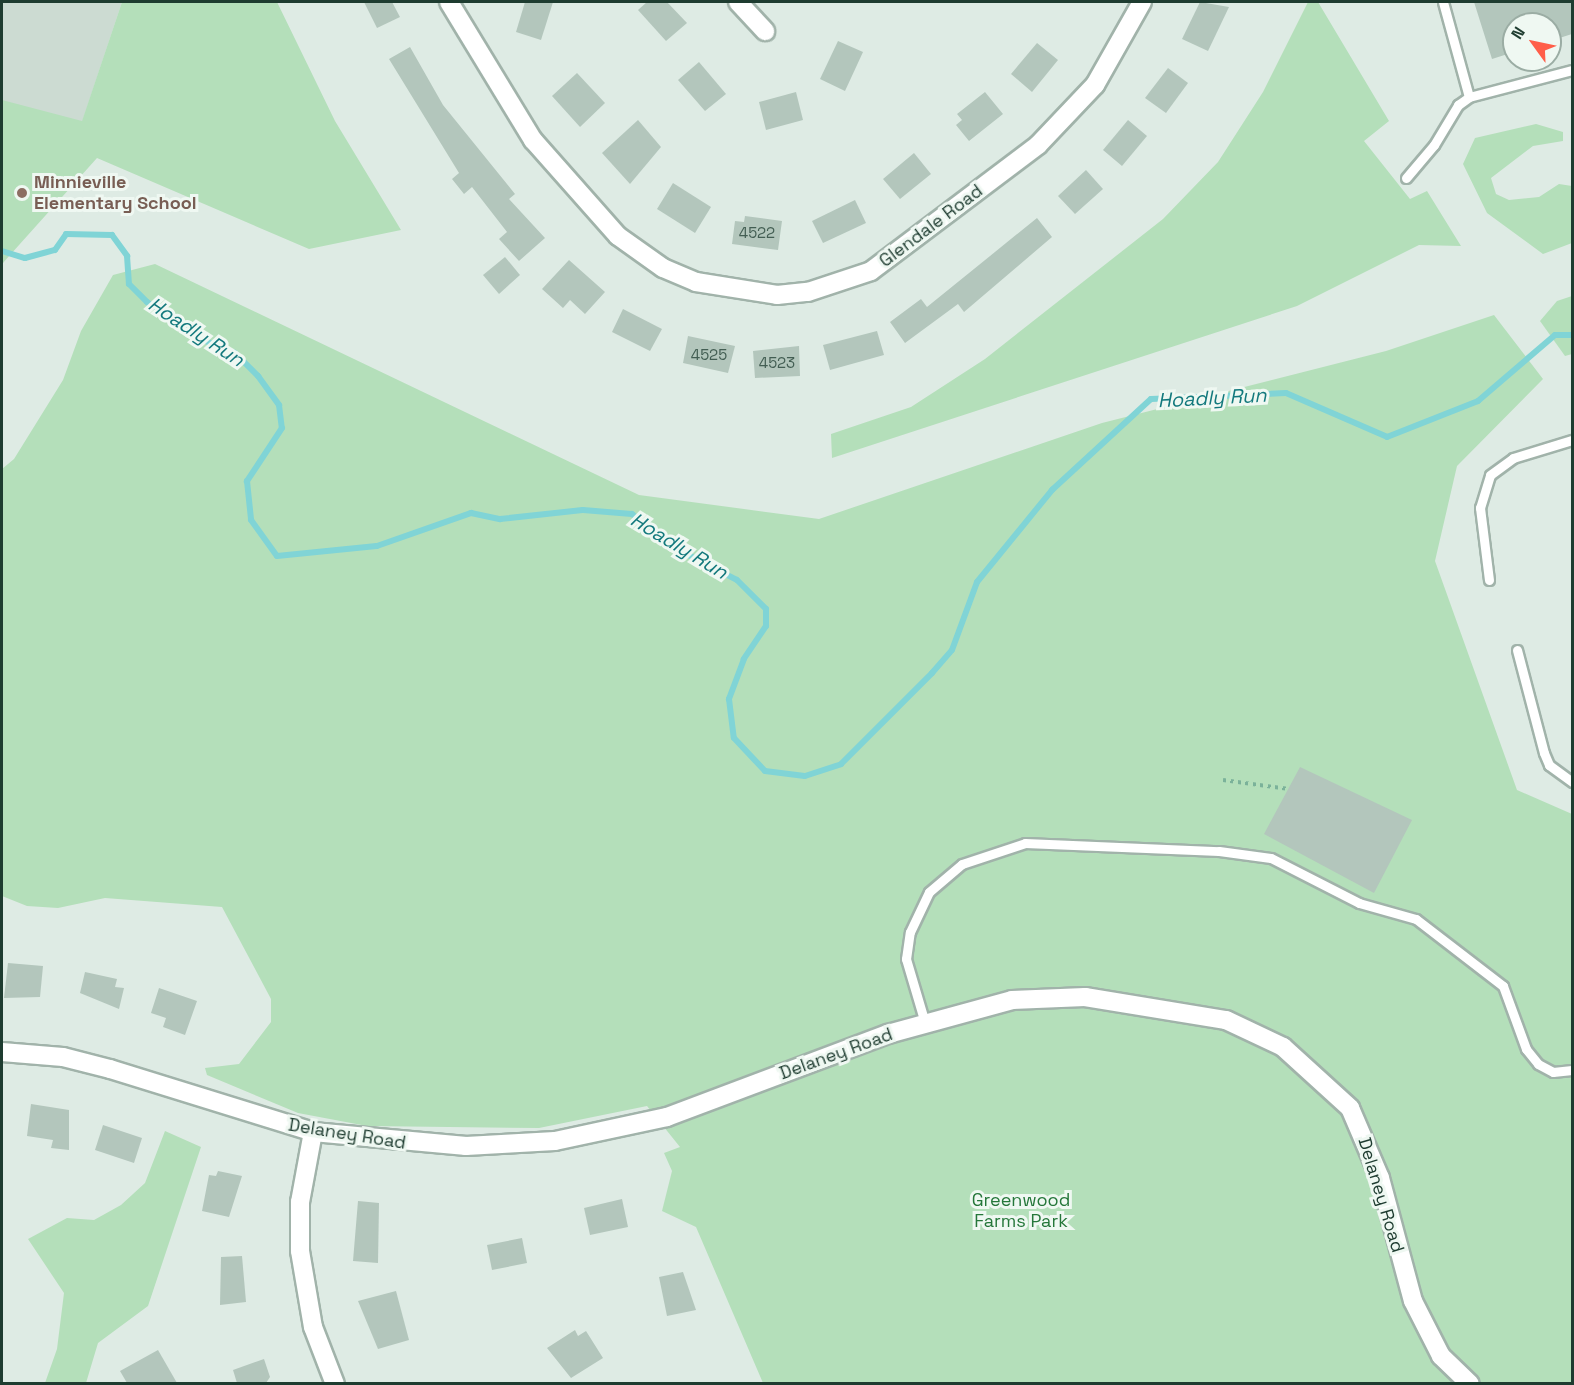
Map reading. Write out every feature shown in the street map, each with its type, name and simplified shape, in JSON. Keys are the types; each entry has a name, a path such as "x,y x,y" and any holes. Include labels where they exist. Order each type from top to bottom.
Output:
{"street":[{"name":"Glendale Road","path":"448,2 533,140 618,236 663,268 696,282 777,295 808,292 871,271 1038,145 1095,85 1142,2"},
{"path":"738,2 765,31"},
{"name":"Delaney Road","path":"2,1052 63,1057 110,1069 313,1132 466,1146 620,1130 714,1101 925,1023 1012,1000 1085,997 1226,1020 1283,1047 1350,1108 1380,1178 1413,1301 1441,1356 1470,1383"},
{"path":"313,1132 300,1202 300,1251 313,1327 334,1383"}],"lane":[{"path":"1443,2 1469,98"},
{"path":"1406,178 1434,146 1458,105 1469,98 1572,70"},
{"path":"1489,580 1480,508 1490,475 1513,458 1572,440"},
{"path":"1517,650 1549,765 1572,782"},
{"path":"925,1023 906,959 910,932 929,892 962,864 1024,843 1219,851 1271,858 1359,903 1416,919 1503,987 1526,1049 1538,1064 1553,1072 1572,1070"}],"path":[{"path":"1223,780 1289,789"}],"shaded area":[{"name":"Minnieville Elementary School","path":"2,2 122,2 82,122 2,265"}],"green space":[{"path":"122,2 277,2 335,121 401,230 309,249 97,158 2,264 2,100 82,121"},
{"path":"1308,2 1318,2 1389,121 1364,141 1410,199 1427,191 1461,246 1419,245 1297,306 832,458 831,434 911,407 985,359 1163,219 1218,162 1263,92"},
{"path":"1536,124 1563,132 1563,141 1533,146 1491,178 1496,194 1509,200 1539,197 1559,184 1572,186 1572,243 1543,254 1487,213 1463,164 1475,138"},
{"name":"Greenwood Farms Park","path":"155,264 639,495 819,519 1102,423 1386,351 1494,315 1543,379 1457,466 1435,561 1517,790 1572,814 1572,1383 763,1383 696,1227 662,1211 672,1171 664,1153 680,1147 647,1106 539,1128 367,1126 298,1113 207,1075 205,1068 239,1064 271,1022 271,999 222,907 105,898 58,908 27,906 2,896 2,469 14,459 63,380 81,331 113,275"},
{"path":"1572,296 1572,354 1565,356 1540,321 1557,301"},
{"path":"165,1131 201,1147 148,1306 98,1343 86,1383 45,1383 57,1349 64,1293 28,1239 67,1218 94,1220 121,1205 145,1183"}],"building":[{"path":"364,2 392,2 400,17 377,28"},
{"path":"525,2 553,2 541,40 516,32"},
{"path":"647,2 667,2 687,23 666,41 638,10"},
{"path":"1200,2 1229,7 1208,51 1182,39"},
{"path":"1474,2 1572,2 1572,34 1562,37 1562,12 1502,12 1502,56 1492,59"},
{"path":"838,41 863,52 845,91 820,79"},
{"path":"1037,43 1058,60 1032,92 1011,74"},
{"path":"410,47 443,105 515,194 509,199 545,238 519,261 499,239 507,232 472,187 464,194 452,179 459,173 389,59"},
{"path":"699,62 726,94 705,111 678,80"},
{"path":"1168,68 1188,83 1166,113 1145,98"},
{"path":"577,73 605,103 580,127 552,96"},
{"path":"796,92 803,120 766,130 759,102"},
{"path":"985,92 1003,114 969,141 956,125 962,120 957,114"},
{"path":"638,120 661,147 630,184 602,153"},
{"path":"1128,120 1147,136 1122,166 1103,150"},
{"path":"914,153 931,174 900,199 883,179"},
{"path":"1086,170 1103,189 1075,214 1058,196"},
{"path":"673,183 711,207 695,233 657,209"},
{"path":"855,200 866,223 823,243 812,221"},
{"path":"745,216 782,221 778,250 732,244 735,221 744,222"},
{"path":"1037,218 1052,237 964,312 958,304 905,343 890,322 921,299 927,307"},
{"path":"505,257 520,275 499,294 483,275"},
{"path":"569,260 605,292 585,314 570,300 563,308 542,289"},
{"path":"623,309 662,329 650,351 612,332"},
{"path":"877,331 884,355 830,370 823,345"},
{"path":"688,336 735,346 728,373 683,363"},
{"path":"799,346 800,376 755,378 753,351"},
{"path":"1300,767 1412,820 1374,893 1264,834"},
{"path":"8,963 43,966 40,997 4,998"},
{"path":"85,972 117,979 115,987 124,988 119,1009 80,993"},
{"path":"159,988 197,1001 185,1035 163,1027 166,1018 151,1013"},
{"path":"31,1104 69,1110 69,1150 51,1148 53,1140 27,1136"},
{"path":"103,1125 142,1138 134,1163 95,1150"},
{"path":"218,1171 242,1176 229,1217 202,1211 209,1175 216,1176"},
{"path":"622,1199 628,1227 590,1235 584,1208"},
{"path":"358,1201 379,1203 378,1263 353,1261"},
{"path":"522,1238 527,1263 492,1270 487,1245"},
{"path":"242,1256 246,1302 220,1305 221,1257"},
{"path":"683,1272 696,1310 667,1316 659,1277"},
{"path":"396,1291 409,1340 378,1349 358,1301"},
{"path":"575,1330 578,1336 586,1331 603,1358 571,1378 547,1348"},
{"path":"158,1350 177,1383 127,1383 120,1371"},
{"path":"264,1359 270,1377 266,1383 237,1383 233,1370"}],"waterway":[{"name":"Hoadly Run","path":"2,251 25,258 55,250 66,234 112,235 127,256 129,284 147,302 198,338 235,353 258,376 279,405 282,428 247,481 251,520 277,556 377,546 471,513 500,519 583,510 632,514 671,546 737,580 766,609 766,626 744,659 729,699 734,738 765,771 805,776 841,764 932,673 952,650 977,582 1052,490 1151,399 1286,393 1387,437 1478,401 1555,335 1572,335"}],"place":[{"name":"Minnieville Elementary School","path":"22,193"}]}
